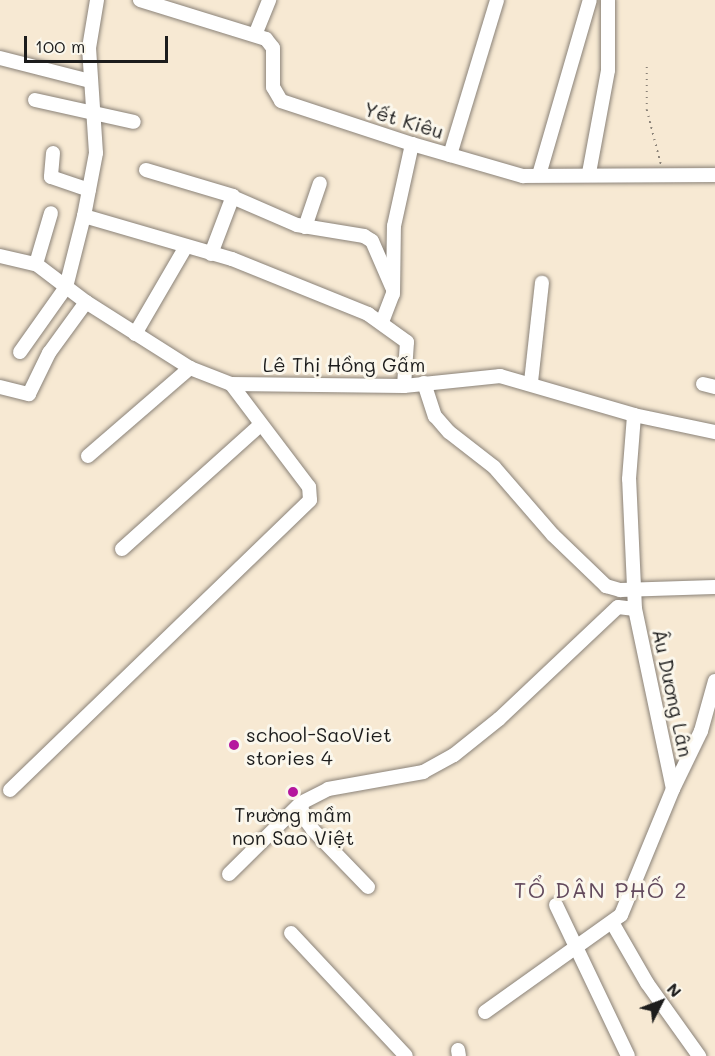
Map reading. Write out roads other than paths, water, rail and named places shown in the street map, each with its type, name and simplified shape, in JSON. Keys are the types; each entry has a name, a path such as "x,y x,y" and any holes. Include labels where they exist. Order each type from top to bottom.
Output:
{"street":[{"path":"20,352 66,287 84,216 96,153 89,48 97,0"},
{"path":"140,0 255,35 269,0"},
{"path":"450,154 497,0"},
{"path":"539,175 590,0"},
{"path":"589,173 608,70 608,0"},
{"name":"Yết Kiêu","path":"255,35 266,39 273,48 273,87 281,101 412,144 523,176 589,173 715,175"},
{"path":"0,58 90,81"},
{"path":"35,100 93,115 134,122"},
{"path":"382,322 392,298 394,226 412,144"},
{"path":"52,153 51,177 89,190"},
{"path":"146,170 233,196 211,254"},
{"path":"305,227 320,183"},
{"path":"237,199 305,227 368,238 392,287"},
{"path":"36,264 51,213"},
{"path":"84,216 211,254 301,285 382,322 407,342 404,386"},
{"path":"135,334 185,248"},
{"name":"Lê Thị Hồng Gấm","path":"0,256 36,264 86,302 190,368 231,384 404,386 424,383 445,384 476,376 500,376 531,382 634,415 715,432"},
{"path":"531,382 543,283"},
{"path":"0,387 29,394 49,353 86,302"},
{"path":"88,456 190,368"},
{"path":"424,383 435,416 494,468 573,555 606,586 634,589 715,587"},
{"path":"10,790 310,500 309,487 231,384"},
{"name":"Âu Dương Lân","path":"634,415 629,479 635,609 673,789"},
{"path":"122,549 260,424"},
{"path":"229,874 301,803 328,789 423,772 454,755 499,719 618,607 635,609"},
{"path":"485,1012 575,944 613,924 625,908 673,789 701,731 715,681"},
{"path":"301,803 303,816 313,830 368,887"},
{"path":"556,905 628,1056"},
{"path":"613,924 647,983 699,1056"},
{"path":"291,933 406,1056"}],"place":[{"name":"school-SaoViet stories 4","path":"234,745"},
{"name":"Trường mầm non Sao Việt","path":"293,792"}],"district":[{"name":"TỔ DÂN PHỐ 2","path":"601,890"}]}
